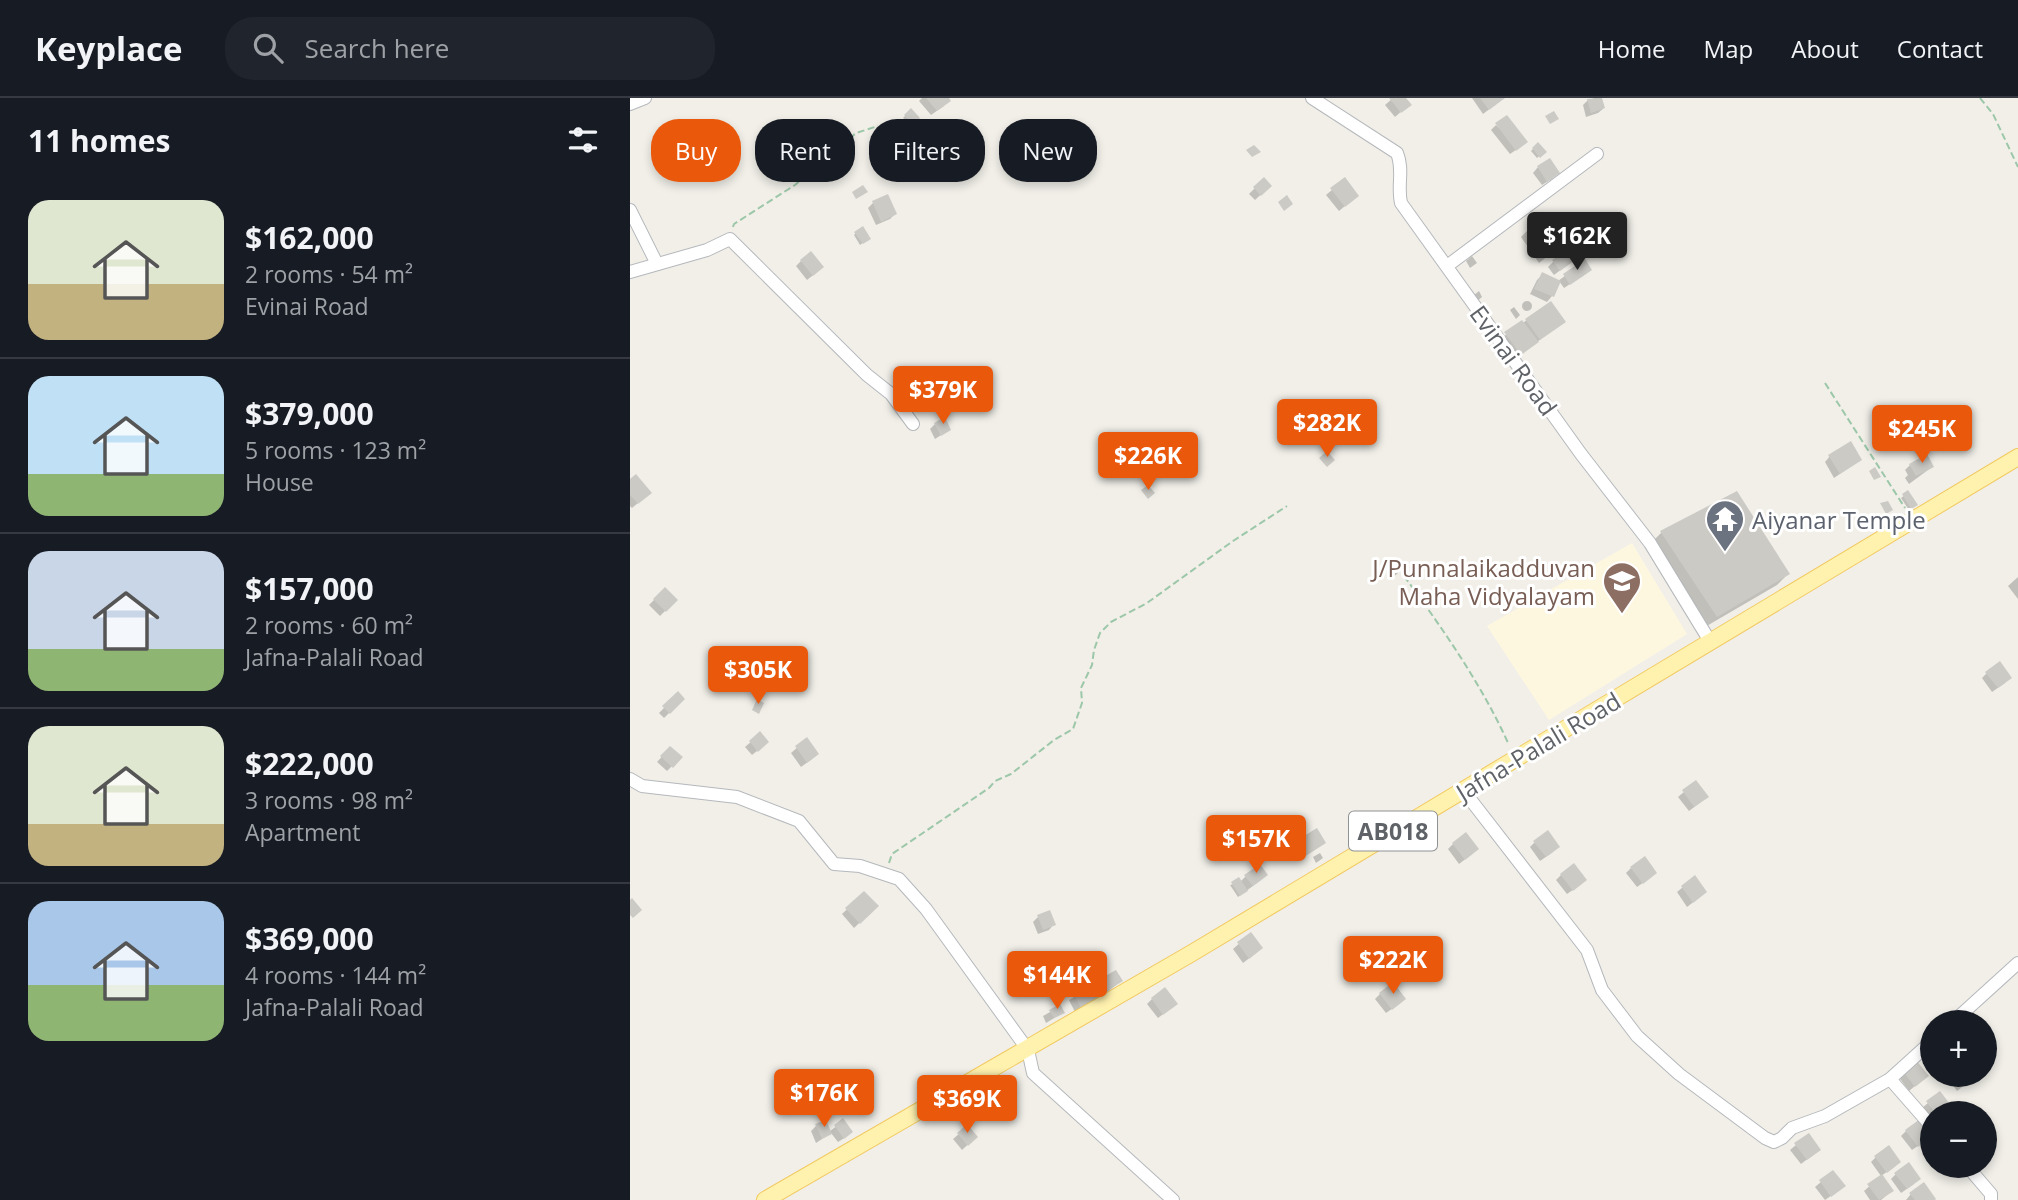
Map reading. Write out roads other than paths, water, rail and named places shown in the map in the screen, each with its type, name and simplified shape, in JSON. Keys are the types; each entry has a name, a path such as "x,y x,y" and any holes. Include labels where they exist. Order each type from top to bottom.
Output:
{"main road":[{"name":"Jafna-Palali Road","path":"765,1200 1192,953 2018,457"}],"street":[{"path":"630,104 645,98"},
{"name":"Evinai Road","path":"1312,98 1397,153 1402,164 1398,191 1401,203 1581,454 1650,543 1711,643"},
{"path":"1447,266 1597,154"},
{"path":"630,210 657,264"},
{"path":"630,272 708,250 730,239 867,375 891,394 914,424"},
{"path":"630,779 642,786 737,797 799,821 834,864 860,866 899,878 926,909 1028,1050 1033,1073 1173,1200"},
{"path":"1463,790 1587,950 1602,990 1637,1037 1679,1074 1765,1138 1774,1142 1792,1128 1825,1116 1890,1079 1920,1052"},
{"path":"1966,1010 2018,963"},
{"path":"1890,1079 1920,1113"},
{"path":"1976,1178 1991,1195 1991,1200"}],"place":[{"name":"Aiyanar Temple","path":"1725,553"},
{"name":"J/Punnalaikadduvan Maha Vidyalayam","path":"1622,615"}]}
